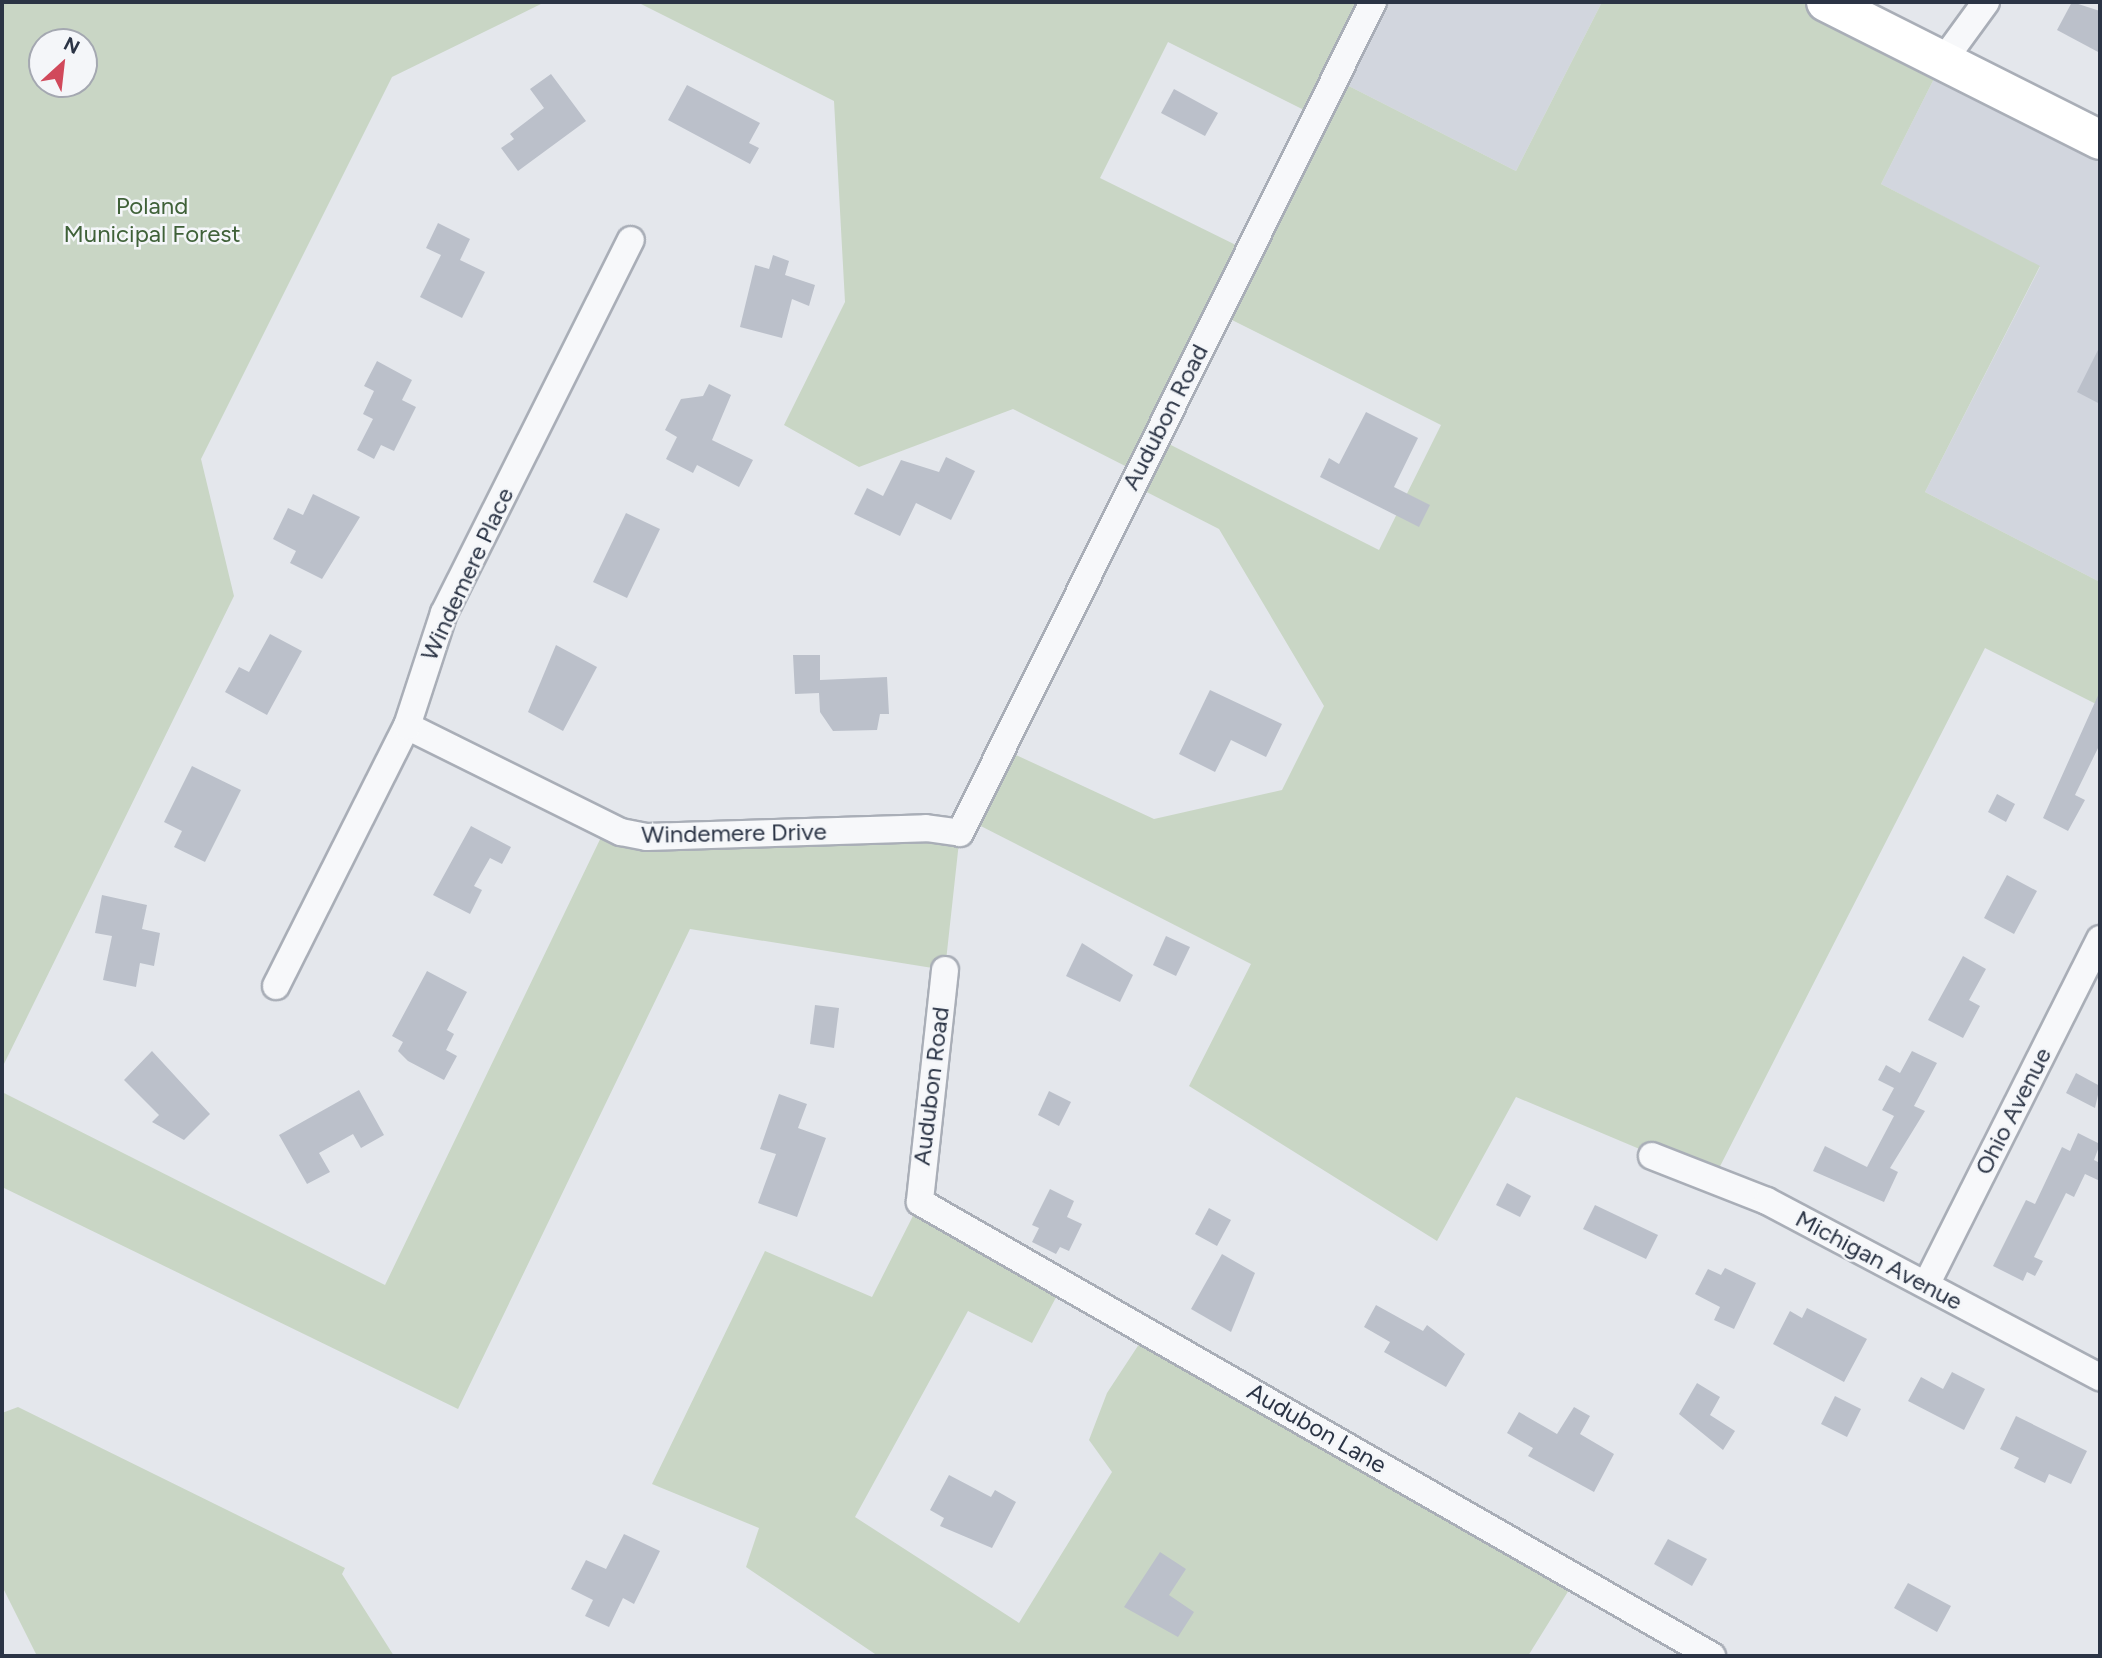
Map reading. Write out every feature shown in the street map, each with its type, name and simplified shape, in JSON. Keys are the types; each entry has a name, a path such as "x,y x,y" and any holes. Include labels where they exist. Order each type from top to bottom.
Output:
{"main road":[{"path":"1826,2 2100,140"}],"street":[{"name":"Audubon Road","path":"960,833 1373,2"},
{"path":"1943,61 1986,2"},
{"name":"Windemere Place","path":"276,986 407,726 444,613 631,240"},
{"name":"Windemere Drive","path":"407,726 634,835 926,828 960,833"},
{"name":"Ohio Avenue","path":"1927,1283 2100,939"},
{"name":"Audubon Road","path":"920,1202 945,970"},
{"name":"Michigan Avenue","path":"1652,1156 1767,1201 1927,1283 2100,1377"},
{"name":"Audubon Lane","path":"920,1202 1712,1656"}],"shaded area":[{"path":"1373,2 1602,2 1516,171 1335,79"},
{"path":"1943,61 2100,140 2100,582 1925,492 2040,267 1881,184"}],"green space":[{"name":"Poland Municipal Forest","path":"2,2 545,2 392,77 201,459 234,596 2,1068"},
{"path":"637,2 1369,2 1335,79 1516,171 1602,2 1826,2 1943,61 1881,184 2040,266 1925,492 2100,582 2100,706 1985,648 1713,1180 1516,1097 1437,1241 1189,1086 1251,964 967,819 1001,748 1154,819 1282,790 1324,706 1219,529 1131,484 1137,472 1013,409 859,467 784,425 845,302 834,101","holes":["1168,42 1316,116 1248,251 1100,178","1218,313 1441,425 1379,550 1155,437"]},
{"path":"606,827 960,833 945,970 690,929 458,1409 2,1187 2,1092 385,1285"},
{"path":"920,1202 1063,1284 1032,1343 968,1311 855,1517 1019,1623 1112,1472 1089,1440 1107,1393 1147,1332 1577,1577 1528,1656 878,1656 746,1567 759,1528 652,1484 765,1251 872,1297"},
{"path":"18,1407 345,1568 342,1574 394,1656 36,1654 2,1586 2,1413"}],"building":[{"path":"2072,2 2100,11 2100,53 2057,30"},
{"path":"551,74 586,121 518,171 501,148 514,139 510,134 544,108 530,89"},
{"path":"687,85 760,123 749,143 759,148 750,164 668,120"},
{"path":"1174,89 1218,113 1205,136 1161,113"},
{"path":"438,223 470,239 460,260 485,272 462,318 420,297 441,255 426,248"},
{"path":"773,255 789,261 785,275 815,285 809,306 792,299 782,338 740,327 755,265 769,269"},
{"path":"2100,346 2100,404 2077,392"},
{"path":"377,361 412,380 402,400 416,407 394,451 381,445 374,459 357,450 373,419 363,414 374,391 364,386"},
{"path":"709,384 731,395 712,440 753,460 739,487 697,465 693,473 666,459 677,437 665,430 681,399 703,396"},
{"path":"1366,412 1418,438 1394,487 1430,505 1419,527 1320,477 1329,458 1339,464"},
{"path":"946,457 975,471 951,520 916,503 900,536 854,514 867,488 883,496 901,460 939,472"},
{"path":"313,494 360,517 322,579 290,563 296,551 273,539 288,508 303,515"},
{"path":"626,513 660,529 627,598 593,582"},
{"path":"270,634 302,651 267,715 225,692 239,667 249,672"},
{"path":"556,645 597,667 563,731 528,712"},
{"path":"793,655 820,655 820,680 887,677 889,714 880,714 877,730 833,731 820,712 819,693 795,694"},
{"path":"1210,690 1282,724 1266,757 1231,740 1215,772 1179,754"},
{"path":"2100,691 2100,744 2075,795 2085,800 2068,831 2043,818"},
{"path":"192,766 241,790 205,862 174,847 182,831 164,822"},
{"path":"1997,794 2015,804 2006,822 1988,812"},
{"path":"471,826 511,847 502,864 490,858 474,886 482,890 470,914 433,895"},
{"path":"2007,875 2037,891 2014,934 1984,918"},
{"path":"102,895 147,905 142,929 160,933 154,966 140,963 136,987 103,980 112,936 95,933"},
{"path":"1166,936 1190,947 1176,976 1153,965"},
{"path":"1082,943 1133,975 1120,1002 1066,976"},
{"path":"1963,956 1986,969 1969,1000 1980,1006 1963,1038 1928,1020"},
{"path":"427,971 467,992 447,1030 454,1034 446,1050 457,1056 444,1080 408,1061 398,1051 403,1042 392,1036"},
{"path":"815,1005 839,1008 834,1048 810,1044"},
{"path":"152,1051 210,1114 184,1140 152,1122 159,1115 124,1080"},
{"path":"1912,1051 1937,1063 1914,1106 1925,1111 1890,1168 1898,1172 1884,1202 1813,1171 1825,1146 1867,1167 1894,1116 1882,1110 1894,1088 1878,1080 1886,1065 1900,1073"},
{"path":"2076,1073 2100,1086 2095,1108 2066,1093"},
{"path":"359,1090 384,1135 361,1148 353,1134 319,1153 330,1172 307,1184 279,1135"},
{"path":"1049,1091 1071,1102 1059,1126 1038,1115"},
{"path":"779,1094 807,1104 798,1128 826,1138 797,1217 758,1203 776,1154 760,1149"},
{"path":"2078,1133 2100,1144 2094,1160 2100,1163 2100,1181 2085,1174 2074,1197 2066,1193 2034,1257 2043,1261 2035,1276 2027,1272 2023,1281 1993,1266 2026,1200 2035,1204 2062,1147 2070,1151"},
{"path":"1507,1183 1531,1196 1520,1217 1496,1205"},
{"path":"1050,1189 1074,1201 1067,1217 1082,1224 1069,1251 1060,1247 1056,1254 1032,1242 1039,1228 1032,1225"},
{"path":"1595,1205 1658,1235 1646,1259 1583,1229"},
{"path":"1209,1208 1231,1220 1217,1246 1195,1234"},
{"path":"1222,1254 1255,1273 1231,1332 1191,1309"},
{"path":"1725,1268 1756,1283 1734,1329 1714,1320 1720,1307 1695,1294 1708,1269 1721,1275"},
{"path":"1376,1305 1423,1331 1427,1325 1465,1354 1446,1387 1384,1352 1390,1342 1364,1327"},
{"path":"1807,1308 1867,1339 1844,1382 1773,1344 1790,1311 1802,1318"},
{"path":"1952,1372 1985,1389 1964,1430 1908,1401 1921,1377 1943,1389"},
{"path":"1697,1383 1720,1397 1710,1415 1735,1431 1723,1450 1679,1414"},
{"path":"1835,1396 1861,1409 1847,1437 1821,1424"},
{"path":"1574,1407 1590,1416 1580,1434 1614,1454 1594,1492 1528,1456 1533,1448 1507,1433 1519,1412 1557,1434"},
{"path":"2016,1416 2087,1451 2071,1484 2049,1474 2045,1483 2014,1468 2019,1458 2000,1449"},
{"path":"949,1475 991,1497 995,1490 1016,1502 992,1548 940,1526 944,1518 930,1510"},
{"path":"624,1534 660,1551 634,1604 623,1598 609,1627 585,1616 593,1600 571,1589 586,1560 606,1569"},
{"path":"1668,1539 1707,1559 1692,1586 1654,1564"},
{"path":"1160,1552 1186,1569 1169,1595 1194,1612 1178,1637 1124,1607"},
{"path":"1908,1583 1951,1606 1937,1632 1894,1608"}]}
